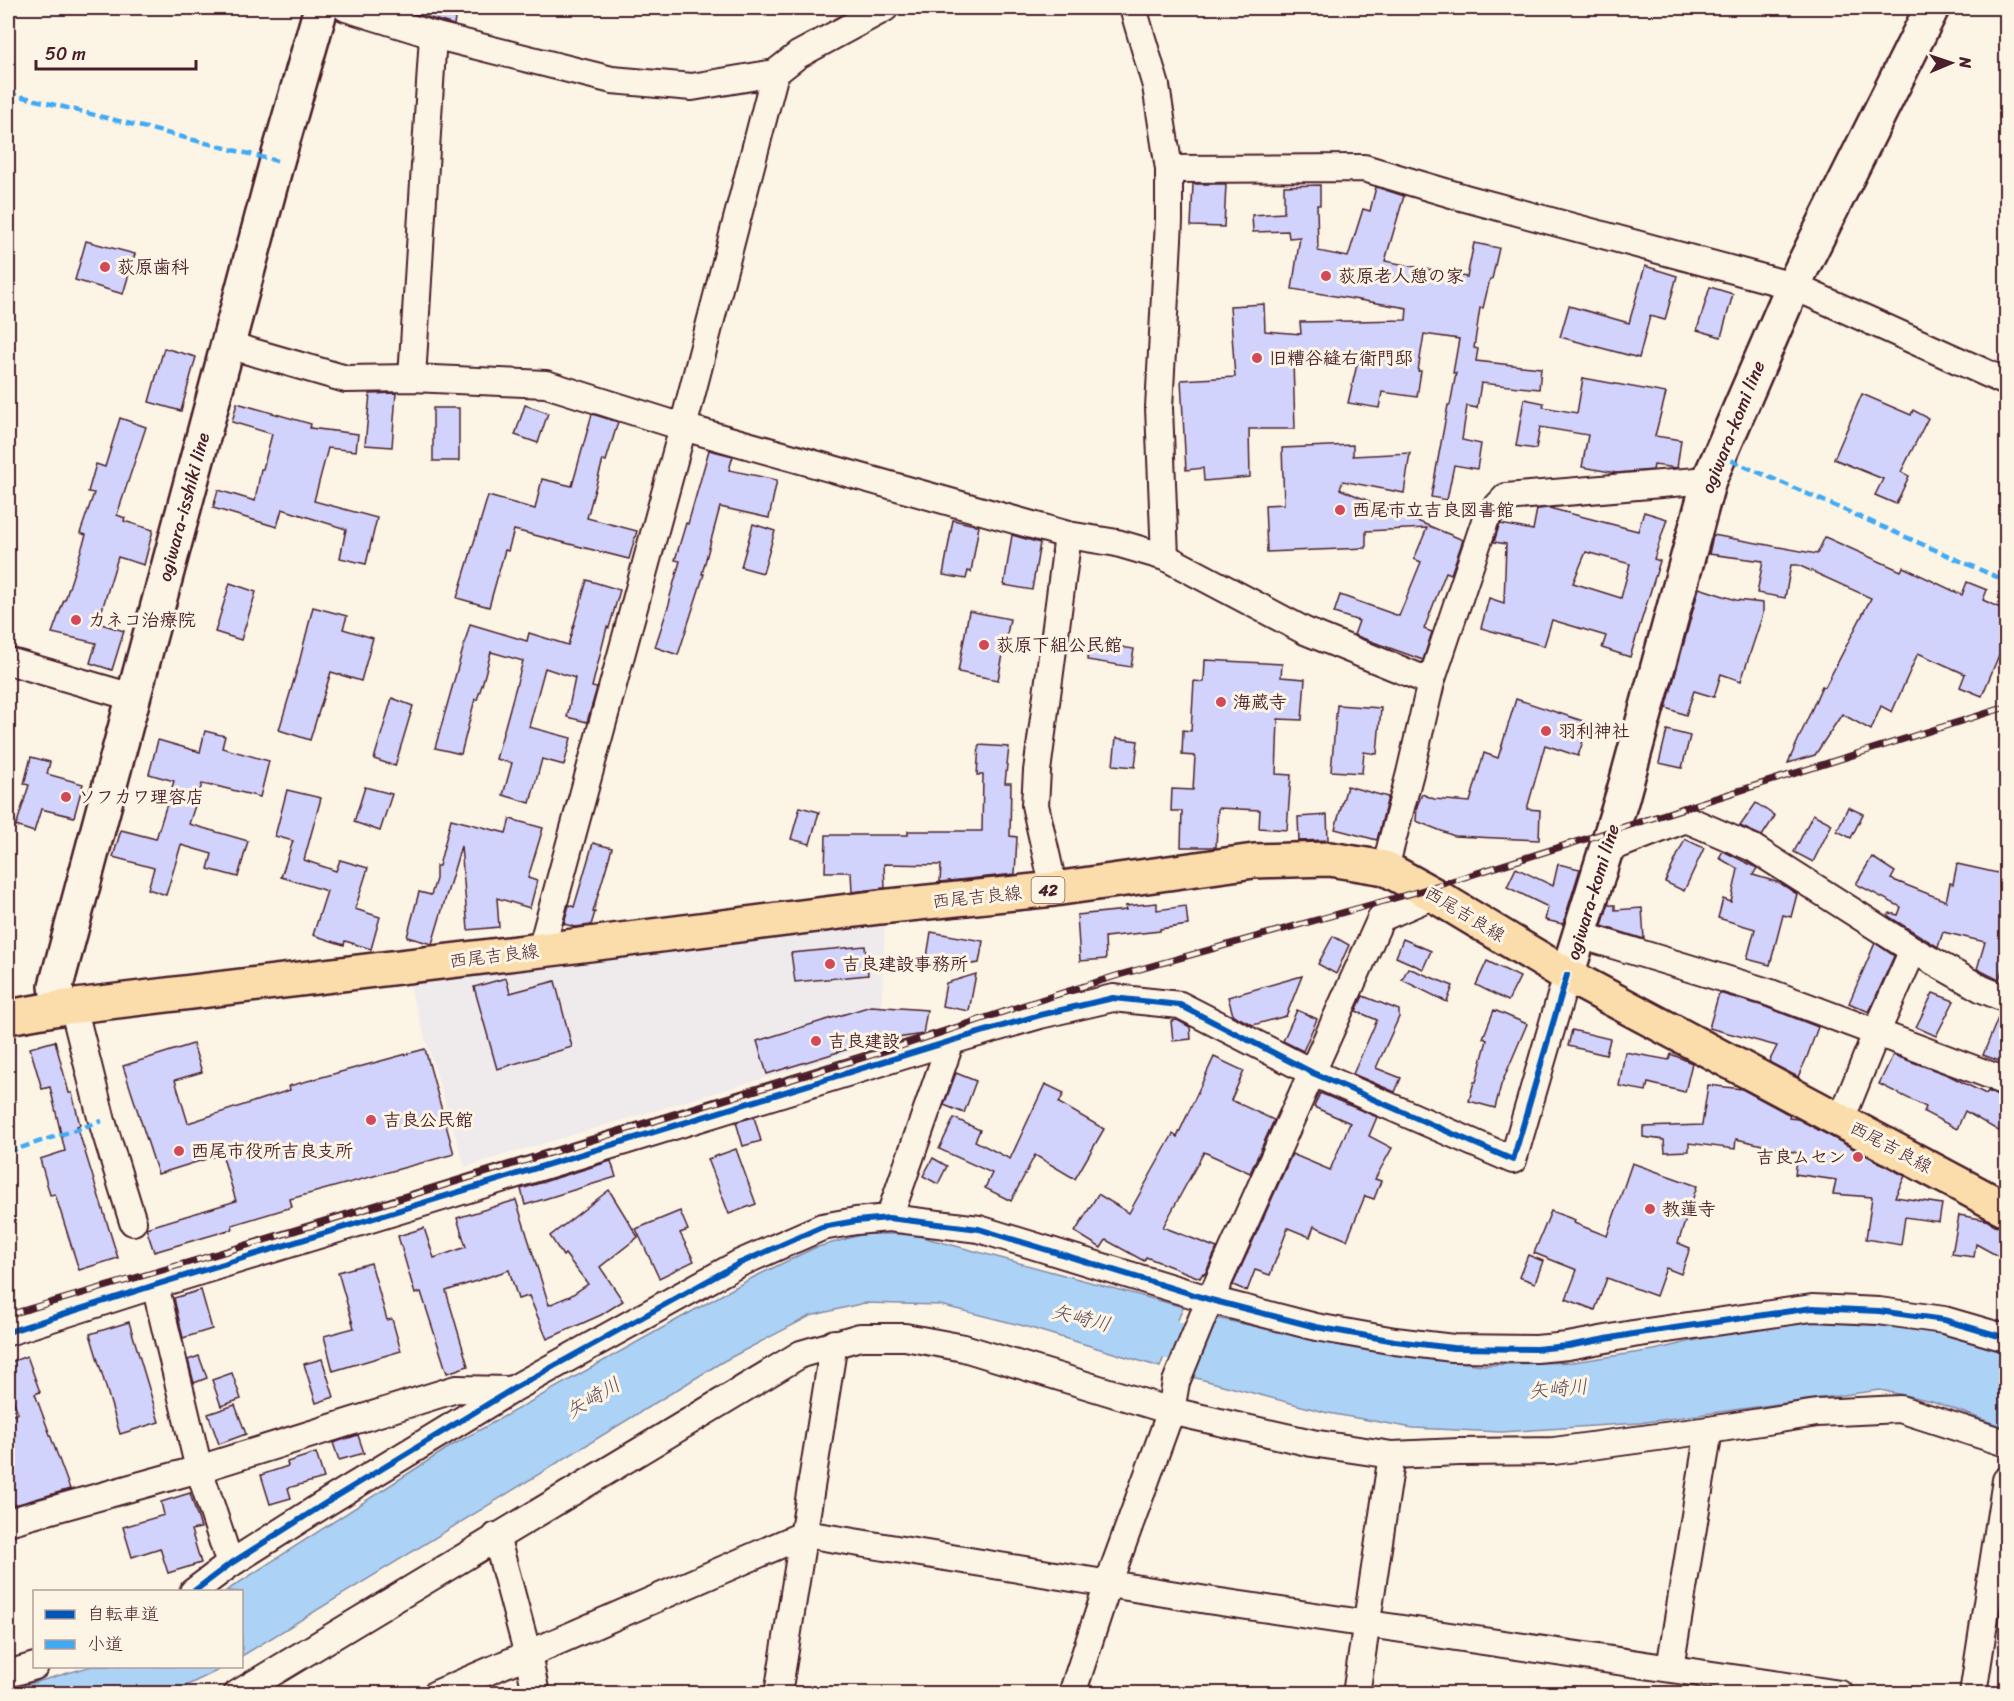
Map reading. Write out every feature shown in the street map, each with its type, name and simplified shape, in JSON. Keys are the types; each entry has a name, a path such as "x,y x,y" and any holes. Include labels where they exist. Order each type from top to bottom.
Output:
{"main road":[{"name":"ogiwara-isshiki line","path":"66,1007 56,986 277,161 321,8"},
{"name":"ogiwara-komi line","path":"1567,975 1606,850 1709,480 1793,286 1932,8"},
{"name":"西尾吉良線","path":"9,1019 66,1007 868,908 1054,889 1254,861 1330,859 1385,868 1567,975 2007,1209"}],"street":[{"path":"346,8 433,35 612,80 692,87 775,73 798,55 885,8"},
{"path":"1133,8 1156,86 1169,169 1159,408 1165,557"},
{"path":"412,378 433,35"},
{"path":"541,950 683,427 775,73"},
{"path":"1169,169 1364,168 1465,198 1793,286 2007,382"},
{"path":"228,345 346,379 412,378 546,384 683,427 1068,535 1117,543 1165,557 1305,631 1431,682"},
{"path":"1385,868 1431,682 1486,518 1506,497 1709,480"},
{"path":"1054,889 1035,805 1037,771 1068,535"},
{"path":"8,661 132,697"},
{"path":"1606,850 1686,819 1753,848 1913,950 1982,989 2007,999"},
{"path":"1072,1694 1108,1584 1171,1411 1176,1382 1381,918 1434,895"},
{"path":"1580,935 1768,992 1877,1031 1995,1077 2007,1084"},
{"path":"1841,1120 1913,950"},
{"path":"8,1332 951,1041 1113,998 1180,1005 1313,1073 1513,1160 1567,975"},
{"path":"66,1007 133,1222"},
{"path":"889,1218 951,1041"},
{"path":"196,1590 230,1564 329,1501 511,1390 738,1264 822,1227 856,1221 889,1218 979,1229 1207,1308 1395,1341 1454,1348 1536,1349 1568,1346 1644,1332 1812,1308 1879,1311 1944,1320 2007,1338"},
{"path":"155,1285 199,1469 230,1564"},
{"path":"237,1694 801,1354 860,1337 905,1337 964,1348 1171,1411 1312,1443 1392,1455 1554,1451 1817,1413 1900,1408 2007,1443"},
{"path":"778,1694 834,1343"},
{"path":"8,1522 199,1469 456,1389 511,1390"},
{"path":"1678,1678 1709,1430"},
{"path":"1356,1694 1392,1455"},
{"path":"1973,1694 2007,1480"},
{"path":"436,1694 805,1534 1368,1624 1678,1678 1840,1694"},
{"path":"496,1536 528,1655 536,1694"},
{"path":"8,1674 33,1667"}],"shaded area":[{"path":"885,925 880,1044 465,1167 406,976"}],"water":[{"path":"864,1234 911,1234 1183,1307 1160,1367 1024,1326 940,1305 864,1303 810,1316 722,1362 243,1655 243,1590 228,1590 451,1446 750,1279 814,1248"},
{"path":"1216,1318 1353,1348 1482,1365 1573,1362 1654,1350 1777,1321 1854,1323 1970,1335 2006,1349 2006,1428 1932,1401 1880,1390 1639,1423 1501,1432 1413,1428 1328,1413 1192,1377"},
{"path":"85,1668 223,1668 171,1693 8,1693 8,1690"}],"building":[{"path":"400,8 457,8 454,25"},
{"path":"1193,184 1226,184 1224,227 1191,226"},
{"path":"1320,185 1320,205 1317,205 1318,251 1348,257 1363,209 1370,211 1376,187 1404,196 1385,261 1467,277 1474,243 1499,248 1483,308 1480,308 1474,348 1478,349 1476,361 1541,368 1539,389 1481,383 1477,408 1467,406 1462,440 1481,444 1477,469 1454,465 1447,500 1431,497 1456,373 1453,373 1459,339 1424,334 1418,371 1421,371 1417,397 1382,392 1379,408 1348,403 1358,360 1293,361 1295,429 1249,429 1250,477 1204,481 1203,468 1186,470 1181,380 1235,377 1230,306 1264,304 1265,331 1301,334 1300,322 1406,320 1407,308 1292,289 1300,237 1289,238 1288,231 1253,232 1252,215 1284,213 1284,186"},
{"name":"荻原歯科","path":"86,241 135,254 123,294 75,280"},
{"path":"1645,266 1677,276 1665,320 1650,316 1639,358 1560,337 1569,306 1629,323"},
{"path":"1710,287 1733,294 1721,337 1697,330"},
{"path":"164,348 196,357 181,411 149,402"},
{"path":"1583,378 1666,393 1655,436 1681,440 1677,468 1654,465 1653,470 1616,473 1582,467 1588,435 1540,427 1536,449 1516,446 1524,399 1544,403 1543,407 1577,413"},
{"path":"396,393 392,447 365,445 370,394"},
{"path":"1862,394 1911,415 1913,410 1928,418 1901,472 1909,476 1896,504 1875,495 1883,479 1834,459"},
{"path":"237,403 311,424 310,428 358,434 356,451 328,448 314,501 377,518 366,564 340,558 346,529 282,509 277,527 213,508 218,490 255,501 261,469 263,469 272,434 232,422"},
{"path":"525,405 548,413 538,443 515,435"},
{"path":"433,408 459,408 459,461 433,461"},
{"path":"592,414 618,422 606,461 603,460 587,518 637,531 629,559 514,530 508,551 505,550 489,607 457,598 488,496 535,509 542,479 572,486"},
{"path":"120,418 146,427 117,515 125,518 124,521 153,530 144,565 118,557 98,623 124,631 112,670 90,663 96,643 52,633 86,535 80,533 94,493 88,492 96,464 105,467"},
{"name":"西尾市立吉良図書館","path":"1353,445 1353,456 1410,453 1404,493 1343,481 1340,489 1463,540 1451,574 1446,572 1424,629 1432,632 1423,660 1354,635 1359,621 1334,613 1340,595 1399,616 1421,562 1414,559 1427,528 1366,531 1366,548 1267,552 1265,505 1284,504 1282,448"},
{"path":"709,450 733,456 729,470 777,480 769,518 720,507 702,574 704,574 678,655 655,647 680,561 675,560"},
{"path":"1549,508 1638,531 1644,512 1667,519 1654,559 1660,561 1630,657 1602,648 1606,636 1552,620 1544,646 1481,628 1489,598 1504,603 1506,544 1494,542 1499,526 1501,524 1533,530 1537,509","holes":["1586,552 1630,564 1621,598 1573,583"]},
{"path":"953,520 979,526 971,572 968,571 966,579 943,575"},
{"path":"753,524 775,531 763,573 741,567"},
{"path":"1012,535 1040,543 1032,590 1004,585"},
{"path":"1713,535 1817,554 1825,537 1901,571 1903,567 1962,595 1967,582 1987,590 1983,600 2007,611 2007,658 1999,655 1982,696 1960,687 1965,674 1918,653 1892,712 1881,706 1871,730 1842,714 1815,755 1788,763 1822,686 1825,687 1871,598 1798,565 1791,565 1785,598 1757,593 1763,561 1709,554"},
{"path":"587,580 620,590 609,628 607,627 592,687 597,688 587,722 567,717 575,678 545,668 529,727 571,738 564,765 542,759 530,803 503,795 512,763 496,759 523,661 491,652 477,700 475,699 461,754 435,748 470,624 527,641 529,633 568,645"},
{"path":"230,583 256,592 241,640 215,632"},
{"path":"1699,588 1736,600 1763,603 1763,614 1741,681 1721,674 1714,697 1694,691 1686,715 1666,708"},
{"path":"313,607 347,616 343,629 373,638 361,681 331,672 310,740 279,730"},
{"name":"荻原下組公民館","path":"969,611 1010,619 998,680 958,672"},
{"path":"1090,642 1134,649 1131,667 1087,660"},
{"name":"海蔵寺","path":"1205,660 1282,664 1281,677 1305,679 1302,720 1278,719 1276,774 1291,775 1287,830 1259,828 1260,810 1218,808 1216,847 1181,847 1182,811 1171,811 1172,789 1193,790 1195,756 1182,755 1183,730 1191,731 1194,681 1204,682"},
{"path":"392,698 413,706 395,766 374,759"},
{"path":"1516,699 1589,723 1578,756 1545,745 1527,809 1540,810 1539,840 1454,836 1416,821 1417,806 1422,794 1434,799 1470,802 1484,753 1498,758"},
{"path":"1337,705 1381,708 1377,754 1364,752 1362,773 1331,771"},
{"path":"1667,730 1690,736 1682,768 1659,763"},
{"path":"205,731 225,736 222,748 269,761 260,797 202,784 189,824 248,841 238,877 208,869 212,854 181,845 166,895 148,889 154,868 113,857 121,830 156,839 174,781 149,774 158,740 200,752"},
{"path":"1116,738 1138,741 1135,767 1113,765"},
{"path":"979,745 1009,747 1005,783 1011,783 1010,836 1017,837 1015,874 940,882 941,865 884,864 885,888 852,892 851,872 825,872 826,835 908,835 908,831 982,831 983,775 977,775"},
{"path":"31,757 50,762 47,774 83,784 74,817 41,809 34,832 16,826 29,785 24,784"},
{"path":"1347,786 1388,797 1377,840 1335,829"},
{"path":"365,787 392,794 380,831 354,822"},
{"path":"287,790 321,798 304,860 336,871 340,860 368,868 355,909 380,917 371,949 345,941 344,945 313,935 327,891 281,877 293,841 275,836"},
{"path":"1756,803 1775,816 1762,836 1740,826"},
{"path":"800,807 819,812 810,844 791,839"},
{"path":"1848,807 1863,814 1851,838 1837,831"},
{"path":"1813,814 1832,824 1813,862 1794,852"},
{"path":"1327,815 1328,840 1299,841 1298,817"},
{"path":"451,819 506,833 510,819 543,828 528,878 537,881 530,908 497,898 499,927 468,930 461,846 432,944 407,937 419,892 431,895 436,879 436,866 439,866"},
{"path":"1685,839 1704,848 1684,891 1665,882"},
{"path":"593,843 612,848 591,925 575,927 564,924 569,905 574,907"},
{"path":"1723,851 1757,868 1753,875 1780,883 1797,894 1791,917 1783,915 1770,965 1747,959 1755,929 1718,918 1723,899 1731,902 1738,869 1719,858"},
{"path":"1872,857 1895,872 1891,879 1946,901 1950,883 1953,884 1957,864 2007,875 2007,954 1999,980 1977,969 1985,942 1943,932 1938,947 1888,916 1890,913 1898,915 1901,907 1856,884"},
{"path":"1558,864 1580,869 1563,924 1545,920 1548,907 1507,887 1516,868 1553,886"},
{"path":"1157,903 1157,910 1186,906 1188,925 1160,929 1160,931 1105,937 1106,959 1080,961 1077,915 1126,910 1125,906"},
{"path":"1608,905 1615,905 1615,910 1642,908 1644,939 1602,926"},
{"path":"931,932 983,941 979,963 949,967 950,961 927,957"},
{"path":"1333,936 1349,945 1336,974 1318,964"},
{"path":"1403,939 1431,951 1423,969 1396,957"},
{"path":"1875,943 1894,956 1869,1012 1849,1003"},
{"name":"吉良建設事務所","path":"865,946 868,975 795,982 791,953"},
{"path":"1487,961 1520,977 1508,1001 1476,985"},
{"path":"1408,968 1453,986 1447,1002 1402,980"},
{"path":"976,974 969,1011 942,1006 946,983"},
{"path":"1302,976 1286,1016 1253,1025 1233,1015 1228,997"},
{"path":"506,978 510,993 555,981 572,1047 497,1069 474,987"},
{"path":"1719,993 1763,1006 1818,1027 1798,1077 1769,1062 1777,1046 1709,1028"},
{"path":"1933,993 1954,1001 1936,1036 1916,1027"},
{"path":"1363,996 1399,1010 1399,1017 1376,1068 1401,1078 1395,1092 1353,1074 1377,1020 1356,1011"},
{"name":"吉良建設","path":"871,1006 927,1010 923,1034 871,1042 767,1074 757,1041"},
{"path":"1297,1010 1317,1019 1303,1051 1283,1041"},
{"path":"1494,1010 1527,1024 1501,1085 1495,1108 1469,1101 1487,1040 1483,1038"},
{"path":"2000,1013 2007,1014 2007,1064 1983,1055"},
{"path":"1177,1020 1190,1027 1191,1039 1173,1041 1171,1021"},
{"path":"1572,1030 1610,1039 1606,1055 1568,1046"},
{"path":"55,1041 69,1093 72,1093 80,1125 77,1126 118,1258 79,1270 55,1194 50,1195 40,1159 65,1151 50,1087 42,1089 30,1048"},
{"path":"193,1044 202,1072 175,1080 188,1123 290,1090 289,1086 425,1049 454,1154 290,1199 292,1207 232,1225 233,1229 154,1252 146,1228 236,1201 222,1154 158,1174 123,1066"},
{"path":"1625,1052 1669,1060 1671,1054 1692,1063 1685,1092 1648,1083 1646,1091 1619,1086"},
{"path":"1893,1055 1948,1075 1986,1094 1988,1091 2007,1101 2007,1136 1965,1111 1957,1129 1924,1112 1926,1107 1879,1084"},
{"path":"1214,1057 1244,1071 1231,1100 1274,1120 1250,1173 1204,1152 1163,1227 1217,1248 1205,1274 1203,1273 1200,1278 1146,1257 1144,1261 1106,1240 1101,1248 1075,1232 1098,1194 1129,1213 1173,1134 1177,1137"},
{"path":"956,1073 976,1081 964,1113 944,1105"},
{"path":"1045,1084 1064,1093 1059,1103 1104,1129 1075,1179 1035,1155 1011,1201 985,1188 992,1173 939,1149 954,1118 980,1130 975,1141 1010,1159"},
{"path":"1708,1085 1742,1089 1790,1115 1789,1118 1798,1119 1905,1176 1895,1197 1942,1204 1939,1222 1905,1217 1901,1245 1866,1239 1872,1197 1833,1194 1836,1180 1795,1174 1798,1153 1736,1139 1735,1149 1689,1143 1689,1151 1665,1152 1664,1140 1643,1137 1643,1127 1702,1125"},
{"path":"1320,1093 1377,1117 1369,1136 1392,1148 1375,1179 1381,1181 1374,1199 1365,1196 1347,1240 1314,1226 1310,1237 1288,1228 1270,1275 1255,1270 1247,1291 1233,1285 1292,1154 1330,1170 1350,1123 1314,1107"},
{"path":"754,1117 761,1141 743,1146 736,1122"},
{"path":"736,1149 756,1204 729,1214 708,1159"},
{"path":"933,1158 947,1166 938,1184 923,1176"},
{"path":"611,1161 616,1177 525,1205 521,1189"},
{"path":"1632,1163 1697,1186 1678,1243 1690,1248 1681,1274 1666,1268 1656,1296 1607,1278 1595,1310 1566,1299 1577,1270 1534,1253 1551,1211 1607,1236"},
{"path":"609,1190 638,1237 600,1267 623,1301 601,1315 547,1339 529,1296 518,1299 509,1270 446,1291 468,1366 447,1373 421,1292 415,1294 398,1236 424,1228 434,1258 466,1247 457,1218 516,1200 549,1305 570,1296 588,1284 565,1254 563,1256 550,1236"},
{"path":"680,1211 688,1230 680,1233 694,1261 659,1278 636,1229"},
{"path":"1959,1215 1986,1220 2007,1228 2007,1261 1976,1244 1974,1257 1952,1254"},
{"path":"1528,1255 1543,1261 1535,1283 1519,1277"},
{"path":"371,1263 387,1320 392,1319 401,1351 333,1371 324,1336 354,1328 338,1272"},
{"path":"201,1290 212,1329 183,1338 174,1298"},
{"path":"129,1322 159,1422 120,1434 90,1334"},
{"path":"27,1356 40,1392 35,1394 70,1489 8,1507 8,1417 18,1413 8,1385 8,1363"},
{"path":"199,1356 207,1378 194,1383 188,1360"},
{"path":"322,1359 334,1397 316,1403 304,1364"},
{"path":"232,1373 241,1399 221,1406 212,1380"},
{"path":"235,1405 246,1434 219,1444 208,1414"},
{"path":"358,1435 364,1453 339,1460 333,1443"},
{"path":"316,1453 324,1478 288,1488 291,1498 270,1504 261,1475 288,1466 287,1462"},
{"path":"190,1493 201,1528 191,1530 201,1563 168,1573 160,1548 132,1557 123,1527 164,1515 161,1502"}],"waterway":[{"name":"矢崎川","path":"1120,1327 1231,1356"}],"railway":[{"path":"8,1315 238,1248 898,1047 1119,975 1420,891 2006,707"}],"marked path":[{"path":"8,93 277,161"},
{"path":"1719,455 2006,581"},
{"path":"8,1152 102,1121"}],"cycle path":[{"path":"8,1332 951,1041 1040,1015 1113,998 1180,1005 1313,1073 1513,1160 1567,975"},
{"path":"196,1590 230,1564 329,1501 511,1390 738,1264 822,1227 856,1221 889,1218 979,1229 1211,1300 1316,1327 1395,1341 1453,1348 1536,1349 1568,1346 1633,1334 1812,1308 1879,1311 1944,1320 2006,1338"}],"place":[{"name":"荻原歯科","path":"105,267"},
{"name":"荻原老人憩の家","path":"1326,276"},
{"name":"旧糟谷縫右衛門邸","path":"1257,358"},
{"name":"西尾市立吉良図書館","path":"1340,510"},
{"name":"カネコ治療院","path":"76,620"},
{"name":"荻原下組公民館","path":"984,645"},
{"name":"海蔵寺","path":"1221,702"},
{"name":"羽利神社","path":"1546,731"},
{"name":"ソフカワ理容店","path":"66,797"},
{"name":"吉良建設事務所","path":"830,964"},
{"name":"吉良建設","path":"816,1041"},
{"name":"吉良公民館","path":"371,1120"},
{"name":"西尾市役所吉良支所","path":"179,1151"},
{"name":"吉良ムセン","path":"1858,1157"},
{"name":"教蓮寺","path":"1650,1209"}]}
